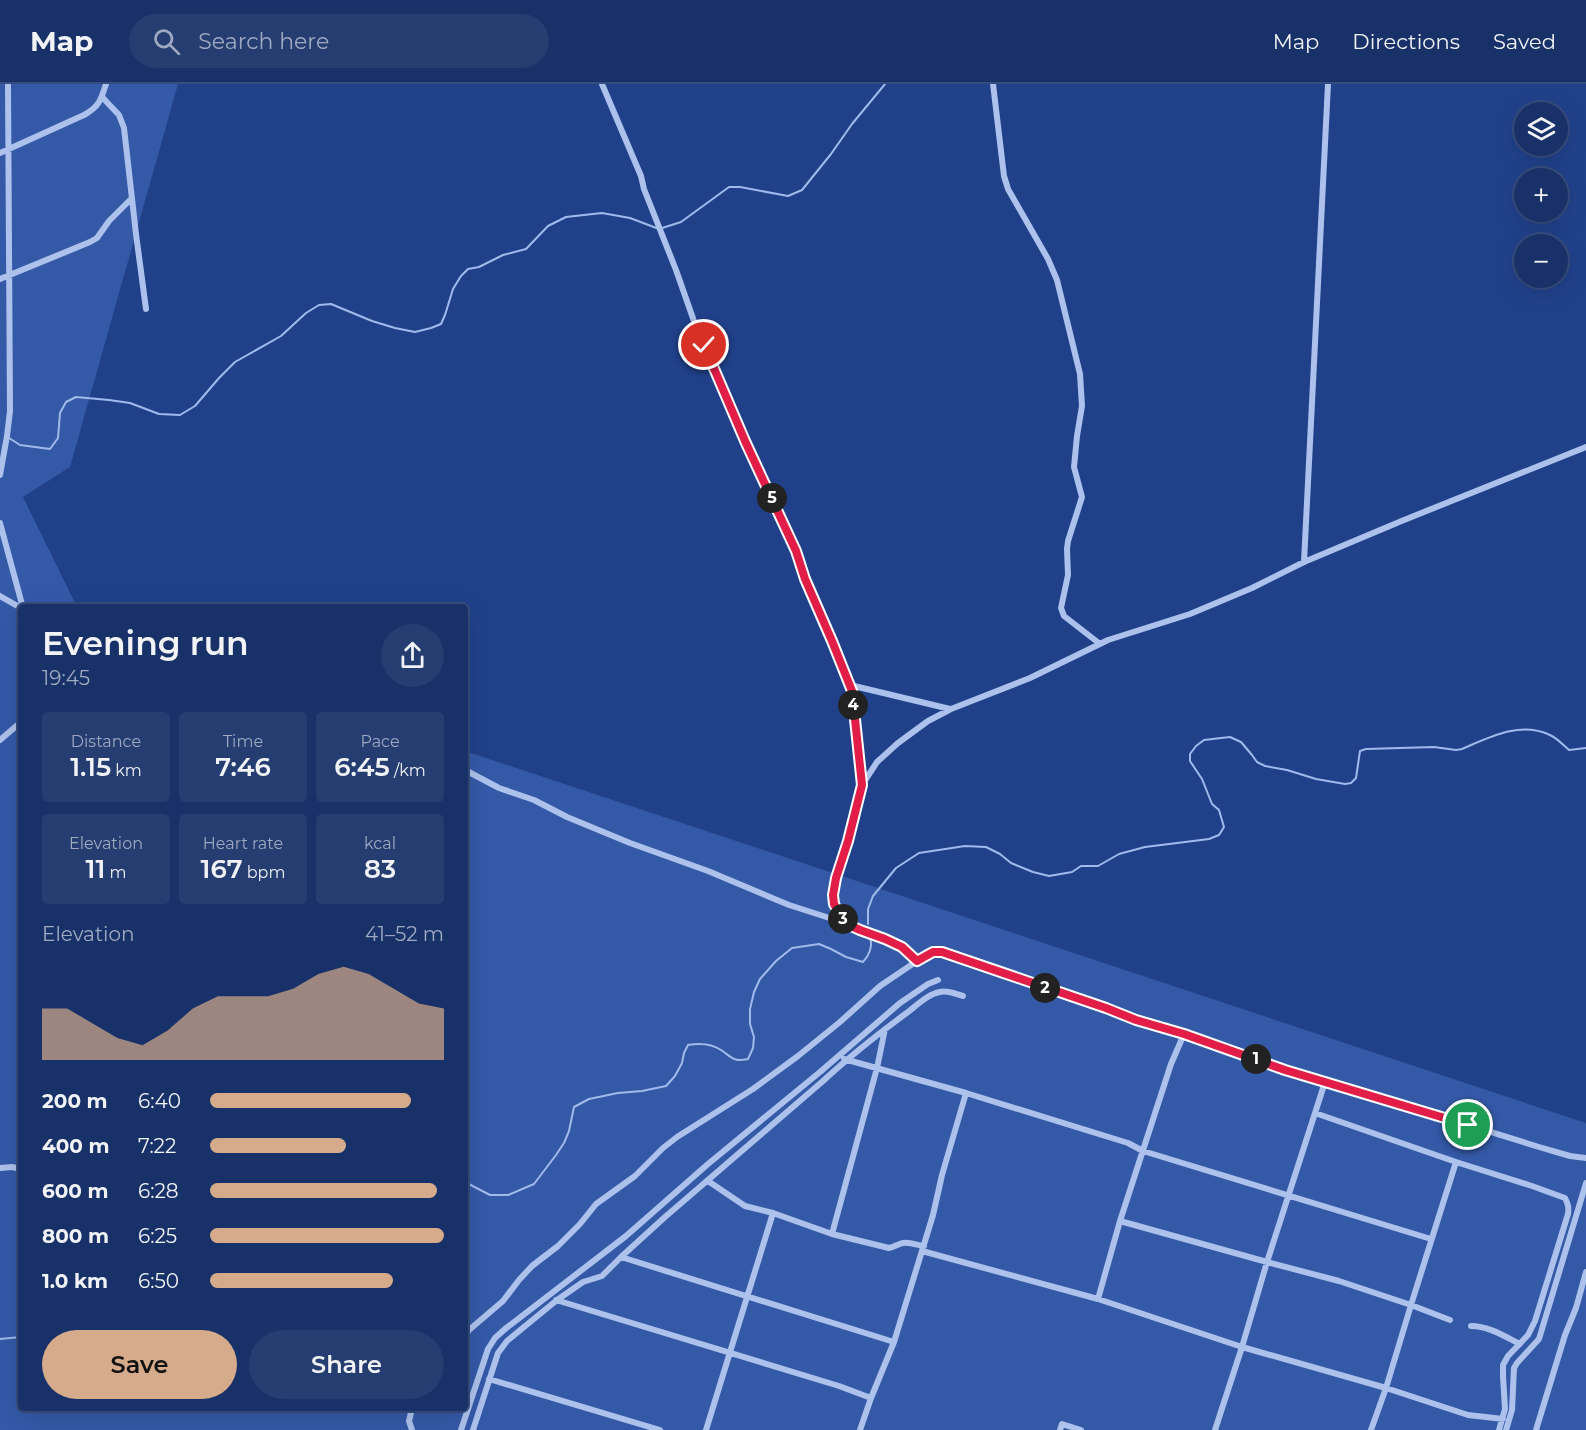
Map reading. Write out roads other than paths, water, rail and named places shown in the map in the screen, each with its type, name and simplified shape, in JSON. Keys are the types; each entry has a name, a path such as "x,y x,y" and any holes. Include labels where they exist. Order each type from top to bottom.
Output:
{"street":[{"path":"0,475 10,411 8,84"},
{"path":"0,153 95,109 106,84"},
{"path":"603,84 641,176 695,324 745,441 796,551 805,579 850,685 862,785"},
{"path":"993,84 1004,176 1008,189 1048,259 1057,280 1080,374 1082,406 1074,467 1082,497 1066,549 1068,575 1061,608 1064,616 1100,644"},
{"path":"1304,562 1328,84"},
{"path":"102,97 119,115 124,129 146,309"},
{"path":"0,279 97,238 109,221 131,198"},
{"path":"847,924 834,904 833,895 862,785 877,762 928,721 951,709 1030,678 1100,644 1190,614 1252,588 1304,562 1586,447"},
{"path":"0,523 21,604"},
{"path":"0,596 18,606"},
{"path":"850,685 951,709"},
{"path":"0,740 18,725"},
{"path":"468,772 499,788 534,800 567,817 630,843 894,943 917,961"},
{"path":"468,1331 503,1300 532,1266 558,1246 596,1204 635,1176 663,1148 753,1089 840,1022 880,986 933,952 942,952 1285,1070 1539,1148 1586,1158"},
{"path":"468,1409 488,1349 495,1338 548,1294 626,1236 708,1164 900,1004 928,984 938,980"},
{"path":"473,1430 502,1347 557,1300 583,1282 602,1276 665,1217 846,1059 885,1029 929,996 940,992 963,996"},
{"path":"832,1234 877,1068 885,1029"},
{"path":"1098,1299 1120,1221 1171,1064 1184,1034"},
{"path":"838,1057 966,1093 1128,1143 1143,1151 1431,1239"},
{"path":"1215,1430 1325,1082"},
{"path":"860,1430 894,1342 933,1215 966,1093"},
{"path":"1315,1113 1548,1192 1564,1198 1569,1206 1535,1321 1528,1335 1508,1356 1503,1365 1505,1409 1499,1430"},
{"path":"1371,1430 1456,1162"},
{"path":"0,1168 18,1168"},
{"path":"708,1181 745,1206 774,1213 832,1234 889,1248 901,1243 910,1243 923,1249 1098,1299 1242,1347 1386,1388 1468,1415 1503,1419"},
{"path":"1506,1430 1512,1410 1514,1368 1539,1339 1586,1183"},
{"path":"656,1210 665,1217"},
{"path":"706,1430 774,1213"},
{"path":"1120,1221 1339,1281 1450,1320"},
{"path":"621,1257 894,1342"},
{"path":"1536,1430 1586,1272"},
{"path":"548,1294 557,1300 871,1398"},
{"path":"532,1308 538,1316"},
{"path":"1471,1326 1492,1331 1520,1344"},
{"path":"489,1379 660,1430"},
{"path":"411,1411 409,1421 412,1430"},
{"path":"461,1430 467,1411"},
{"path":"1060,1430 1062,1424 1081,1430"}],"waterway":[{"path":"9,438 20,445 50,449 58,438 60,413 66,402 76,397 130,403 159,414 180,415 195,406 235,362 281,336 306,313 319,305 331,304 395,328 415,332 431,328 441,324 453,289 468,269 479,267 503,255 526,249 548,226 566,217 602,213 630,218 659,229 681,222 729,187 788,196 802,190 885,84"},
{"path":"868,924 868,909 873,896 896,868 919,853 965,846 986,847 1011,863 1049,876 1072,872 1081,866 1098,866 1119,854 1145,847 1209,839 1219,835 1224,827 1219,810 1212,804 1202,779 1190,761 1190,754 1204,740 1230,737 1241,742 1257,762 1265,766 1345,784 1351,783 1356,778 1360,751 1366,749 1434,747 1456,750 1516,730 1539,731 1550,735 1569,750 1586,748"},
{"path":"468,1184 490,1195 508,1195 534,1184 564,1143 574,1107 589,1099 666,1086 682,1063 688,1045 710,1045 736,1060 748,1059 753,1048 754,1037 750,1024 750,1009 754,992 760,979 776,961 792,948 819,944 846,957 863,962 870,951 870,938"},
{"path":"0,1339 18,1337"}]}
